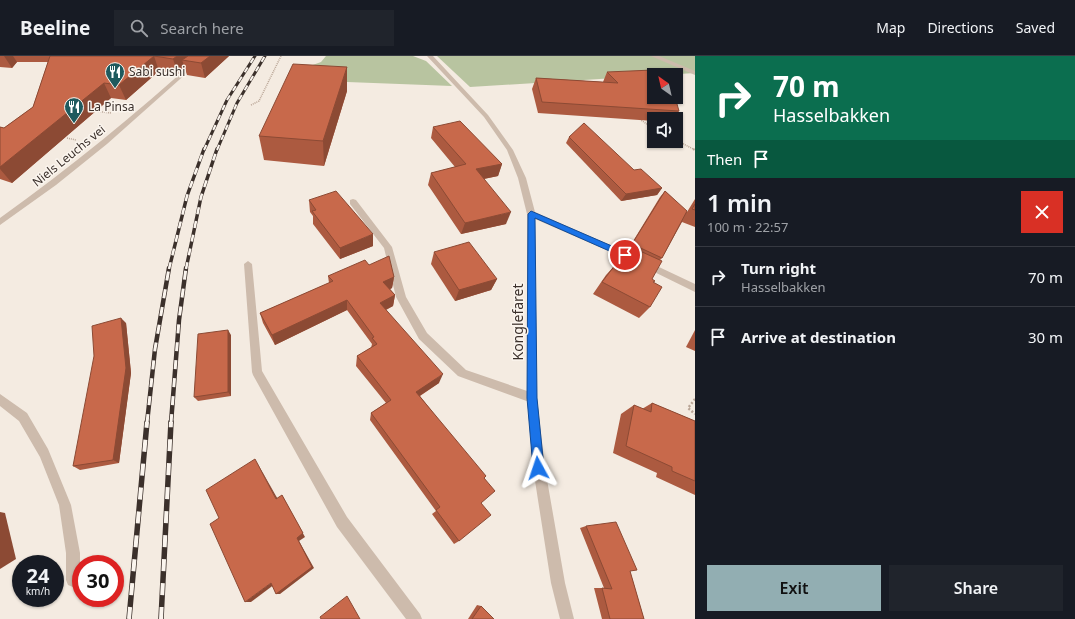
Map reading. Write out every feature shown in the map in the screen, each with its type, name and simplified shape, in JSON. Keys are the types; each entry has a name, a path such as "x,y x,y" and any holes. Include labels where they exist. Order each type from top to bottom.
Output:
{"street":[{"name":"Niels Leuchs vei","path":"0,222 33,198 122,127 203,56"},
{"name":"Konglefaret","path":"430,56 486,116 510,150 522,178 531,214 532,398 538,468 558,583 567,619"},
{"path":"654,56 695,73"},
{"path":"353,202 388,247 401,298 423,336 462,373 532,398"},
{"path":"531,214 639,261 695,288"},
{"path":"248,264 257,372 342,522 415,619"},
{"path":"0,399 23,417 44,453 64,505 73,555"}],"path":[{"path":"251,105 259,102 281,56"},
{"path":"93,111 115,114"},
{"path":"637,118 647,124"},
{"path":"67,138 71,139"},
{"path":"683,144 695,150"},
{"path":"695,399 688,408 695,414"}],"green space":[{"path":"326,56 413,56 426,61 452,86 321,81 310,66 321,62"},
{"path":"437,56 695,56 695,73 683,74 683,68 647,68 647,76 470,87"}],"building":[{"path":"50,56 154,56 119,85 104,83 0,167 0,127 4,128 33,107"},
{"path":"154,56 177,56 173,59"},
{"path":"188,56 210,56 201,63 182,60"},
{"path":"293,64 347,67 323,141 259,136"},
{"path":"647,70 647,104 677,104 679,111 542,102 536,78 618,83 607,72"},
{"path":"460,121 502,164 476,169 511,212 465,223 431,173 466,164 433,127"},
{"path":"584,123 634,170 641,169 662,188 626,194 569,137"},
{"path":"336,191 373,234 340,248 312,211 316,210 309,200"},
{"path":"665,191 687,211 662,258 632,244"},
{"path":"469,242 497,279 459,290 434,252"},
{"path":"631,247 662,261 652,279 655,281 653,282 662,287 650,307 602,282 616,264 619,266"},
{"path":"389,256 394,277 383,282 395,295 380,303 443,374 416,392 486,476 484,478 495,491 481,503 491,515 459,541 436,510 440,507 371,413 391,400 357,356 377,344 372,338 374,337 347,300 272,335 260,313 333,281 328,276 365,260 369,265"},
{"path":"121,318 126,368 113,460 73,466 94,356 92,326"},
{"path":"228,330 228,392 194,397 198,334"},
{"path":"652,403 695,421 695,481 672,471 672,467 626,446 634,405 651,412"},
{"path":"255,459 276,499 282,495 303,533 297,538 312,567 276,594 271,583 245,602 210,524 219,518 206,490"},
{"path":"616,522 637,570 630,571 644,619 610,619 602,588 612,589 586,526"},
{"path":"347,596 360,619 321,619 320,617"},
{"path":"481,606 494,619 472,619"}],"railway":[{"path":"204,150 227,100 255,56"},
{"path":"217,150 237,103 265,56"},
{"path":"169,269 187,196 204,149"},
{"path":"186,269 201,197 217,149"},
{"path":"147,423 155,349 169,268"},
{"path":"171,423 179,320 186,268"},
{"path":"129,619 147,422"},
{"path":"161,619 171,422"}],"place":[{"name":"Sabi sushi","path":"115,89"},
{"name":"La Pinsa","path":"74,124"}],"route":[{"path":"538,468 532,398 531,214 625,255"}]}
